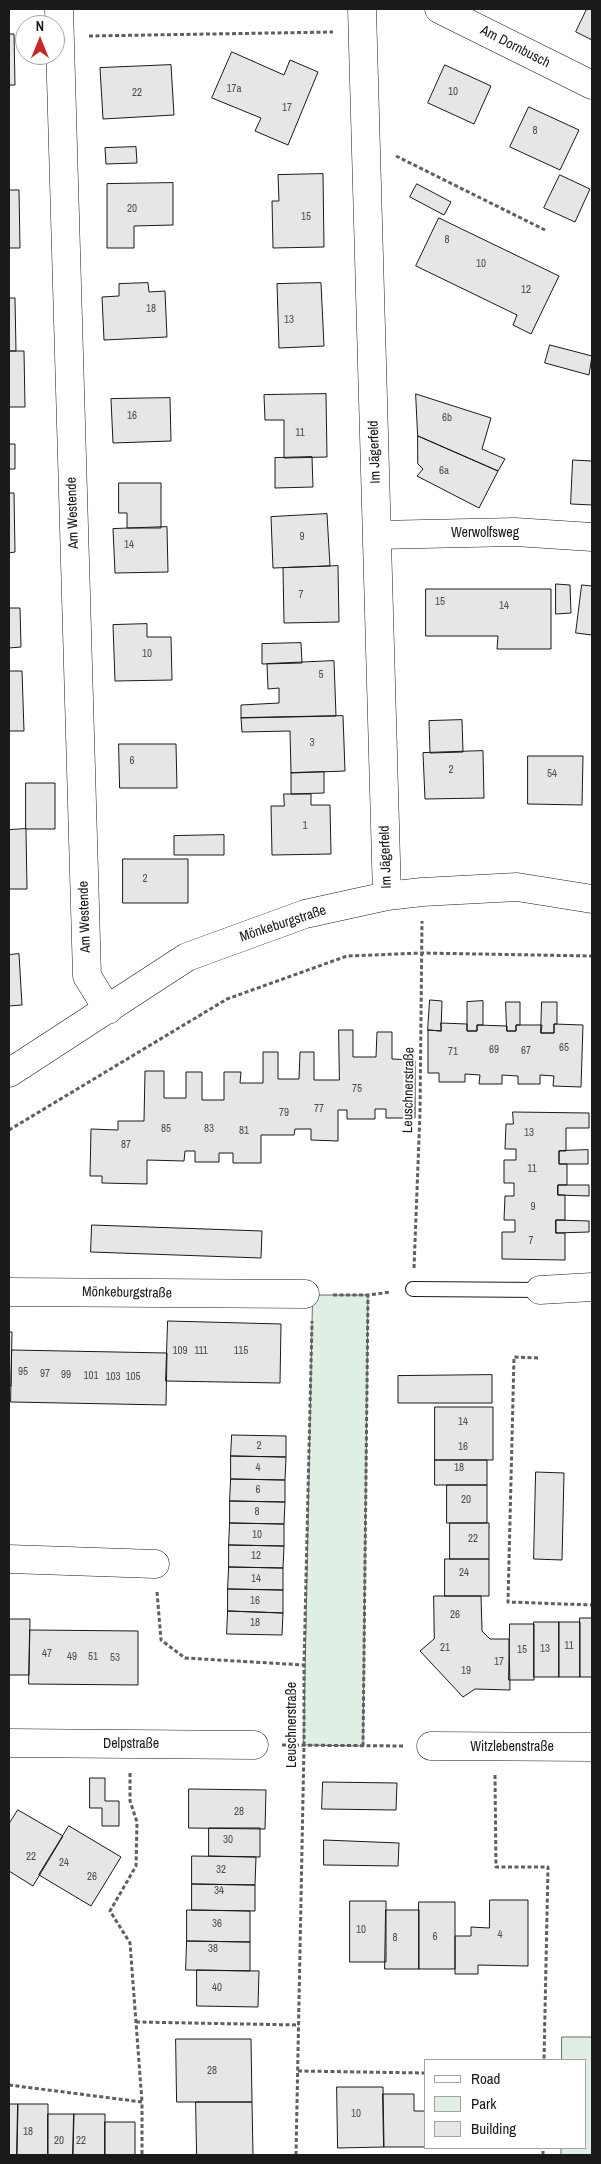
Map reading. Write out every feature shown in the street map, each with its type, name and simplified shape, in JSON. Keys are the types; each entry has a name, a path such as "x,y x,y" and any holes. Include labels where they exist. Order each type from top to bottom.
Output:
{"street":[{"name":"Am Dornbusch","path":"439,9 592,85"},
{"name":"Im Jägerfeld","path":"363,20 387,896"},
{"name":"Am Westende","path":"61,65 87,976 108,1010"},
{"name":"Werwolfsweg","path":"377,535 515,532 592,537"},
{"name":"Mönkeburgstraße","path":"9,1073 187,957 305,914 387,896 422,892 517,887 592,899"},
{"path":"540,1290 592,1287"},
{"name":"Mönkeburgstraße","path":"9,1292 309,1295"},
{"path":"9,1559 155,1564"},
{"name":"Delpstraße","path":"9,1743 254,1744"},
{"name":"Witzlebenstraße","path":"431,1746 592,1747"}],"lane":[{"path":"413,1289 540,1290"}],"path":[{"path":"65,37 363,20"},
{"path":"367,141 545,230"},
{"name":"Leuschnerstraße","path":"413,1289 420,1112 422,892"},
{"path":"9,1130 227,999 348,956 422,953 592,956"},
{"path":"309,1295 368,1295 413,1289"},
{"name":"Leuschnerstraße","path":"296,2155 304,1745 309,1295"},
{"path":"363,1746 368,1295"},
{"path":"538,1358 514,1357 508,1602 592,1605"},
{"path":"155,1564 161,1640 185,1658 304,1665"},
{"path":"129,1744 130,1801 137,1822 136,1866 110,1911 130,1942 142,2102 142,2155"},
{"path":"254,1744 431,1746"},
{"path":"495,1747 496,1867 548,1867 544,2059"},
{"path":"136,2022 299,2025"},
{"path":"298,2071 424,2073"},
{"path":"9,2085 142,2102"}],"green space":[{"path":"313,1295 368,1295 363,1746 304,1745"},
{"path":"562,2037 592,2037 592,2155 561,2155 561,2149 586,2149 586,2059 562,2059"}],"building":[{"path":"587,9 592,9 592,40 576,32"},
{"path":"9,34 14,34 15,85 9,85"},
{"path":"232,52 284,75 290,60 318,72 288,145 255,131 261,118 212,98"},
{"path":"171,65 174,115 103,119 100,68"},
{"path":"445,65 491,86 474,124 428,103"},
{"path":"529,107 579,130 560,170 510,147"},
{"path":"136,147 137,163 106,164 105,148"},
{"path":"323,174 324,247 273,248 272,201 279,201 278,175"},
{"path":"560,175 590,189 575,222 544,208"},
{"path":"173,183 173,225 134,226 134,248 107,248 107,184"},
{"path":"417,184 451,202 444,215 410,197"},
{"path":"9,190 19,190 20,248 9,248"},
{"path":"439,218 559,276 531,334 513,325 517,315 416,266"},
{"path":"148,283 149,292 165,291 167,337 104,340 102,297 119,296 119,284"},
{"path":"321,283 324,346 279,348 277,284"},
{"path":"9,298 15,298 16,351 9,351"},
{"path":"550,345 592,356 589,375 545,363"},
{"path":"9,351 24,351 25,407 9,407"},
{"path":"326,394 327,457 284,458 284,420 265,420 264,395"},
{"path":"416,394 491,418 482,449 505,459 498,471 418,436"},
{"path":"170,398 171,441 113,443 111,399"},
{"path":"418,436 498,471 479,508 417,476 423,469 418,464"},
{"path":"9,444 15,444 15,469 9,469"},
{"path":"312,457 313,487 275,488 275,458"},
{"path":"573,460 592,461 592,505 571,504"},
{"path":"119,483 161,483 161,528 127,528 127,513 119,513"},
{"path":"9,493 14,493 15,552 9,553"},
{"path":"327,514 330,566 273,568 271,517"},
{"path":"167,527 168,572 115,573 113,529"},
{"path":"338,566 339,622 284,623 283,568"},
{"path":"556,584 570,585 571,613 556,614"},
{"path":"582,585 592,586 592,635 576,633"},
{"path":"426,589 551,589 551,649 497,649 498,636 426,636"},
{"path":"9,608 20,608 21,647 9,648"},
{"path":"147,624 147,637 171,637 172,680 115,681 113,625"},
{"path":"301,643 302,663 262,664 262,644"},
{"path":"334,661 336,716 241,718 241,705 279,703 279,688 268,689 267,664"},
{"path":"9,671 22,671 24,731 9,731"},
{"path":"343,716 345,771 291,773 290,731 242,732 241,718"},
{"path":"462,720 463,752 430,753 429,721"},
{"path":"119,744 176,744 177,788 120,788"},
{"path":"483,751 484,798 425,799 423,753"},
{"path":"528,756 583,756 582,805 528,804"},
{"path":"324,772 324,793 291,794 291,773"},
{"path":"26,783 55,783 55,829 26,829"},
{"path":"284,794 311,794 311,805 330,805 331,854 272,855 271,806 284,806"},
{"path":"26,829 27,889 9,889 9,830"},
{"path":"224,835 224,855 174,855 174,836"},
{"path":"123,859 188,859 188,903 123,903"},
{"path":"19,954 22,1005 9,1006 9,955"},
{"path":"430,1000 442,1001 441,1031 428,1030"},
{"path":"483,1001 483,1025 477,1025 477,1031 467,1031 467,1002"},
{"path":"506,1002 520,1002 520,1025 516,1025 516,1031 507,1031"},
{"path":"542,1002 557,1002 557,1024 554,1024 554,1033 541,1033"},
{"path":"441,1023 467,1024 467,1031 477,1031 477,1025 507,1026 507,1031 516,1031 516,1025 542,1025 541,1033 554,1033 554,1024 583,1025 581,1087 553,1086 554,1076 540,1075 540,1084 518,1084 518,1076 502,1075 502,1084 479,1084 480,1075 465,1074 465,1082 439,1082 439,1073 428,1073 428,1030 441,1031"},
{"path":"339,1030 353,1030 353,1057 376,1057 377,1032 392,1032 392,1059 415,1060 415,1118 386,1118 386,1109 375,1109 375,1119 347,1119 347,1110 338,1110 338,1141 311,1140 311,1129 295,1129 294,1135 261,1135 261,1163 233,1163 233,1153 219,1153 219,1162 195,1162 195,1151 185,1151 184,1161 147,1160 147,1184 102,1183 102,1176 90,1176 91,1129 118,1130 118,1121 144,1121 145,1071 164,1071 164,1098 186,1098 186,1072 202,1072 202,1100 224,1100 224,1072 241,1072 240,1083 263,1083 263,1052 278,1052 278,1079 299,1079 300,1052 314,1052 314,1080 339,1080"},
{"path":"513,1112 589,1113 589,1128 566,1128 566,1151 559,1151 559,1164 567,1164 567,1185 558,1185 558,1195 565,1195 565,1220 556,1220 556,1233 565,1233 565,1260 502,1259 502,1232 515,1232 515,1220 504,1220 505,1196 514,1196 514,1183 504,1183 504,1160 516,1160 516,1149 505,1149 506,1124 513,1124"},
{"path":"588,1150 588,1164 559,1164 559,1151"},
{"path":"558,1185 589,1185 589,1196 558,1195"},
{"path":"556,1220 589,1221 589,1232 556,1233"},
{"path":"92,1225 262,1231 261,1258 91,1252"},
{"path":"168,1321 281,1324 280,1383 166,1381"},
{"path":"9,1332 12,1332 11,1386 9,1386"},
{"path":"12,1350 167,1353 166,1405 11,1402"},
{"path":"492,1375 492,1403 398,1403 398,1376"},
{"path":"435,1407 493,1407 493,1460 435,1460"},
{"path":"232,1435 286,1436 286,1457 231,1456"},
{"path":"231,1456 286,1457 285,1480 231,1479"},
{"path":"435,1460 487,1460 487,1485 435,1485"},
{"path":"536,1472 564,1473 562,1560 534,1559"},
{"path":"231,1479 285,1480 285,1502 230,1501"},
{"path":"447,1485 487,1485 487,1523 447,1523"},
{"path":"230,1501 285,1502 284,1524 230,1523"},
{"path":"230,1523 284,1524 284,1546 229,1545"},
{"path":"450,1523 489,1523 489,1559 450,1559"},
{"path":"229,1545 284,1546 283,1568 229,1567"},
{"path":"445,1559 489,1559 489,1596 445,1596"},
{"path":"229,1567 283,1568 283,1590 228,1589"},
{"path":"228,1589 283,1590 283,1613 228,1611"},
{"path":"434,1596 481,1596 482,1631 490,1639 509,1639 510,1690 475,1689 463,1697 420,1651 434,1639"},
{"path":"228,1611 283,1613 282,1635 227,1634"},
{"path":"580,1618 592,1618 592,1677 580,1677"},
{"path":"9,1619 30,1619 29,1675 9,1675"},
{"path":"534,1622 559,1622 559,1677 534,1677"},
{"path":"559,1622 580,1622 580,1677 559,1677"},
{"path":"510,1624 534,1624 534,1680 509,1680"},
{"path":"30,1630 138,1631 138,1685 29,1684"},
{"path":"90,1778 105,1778 105,1801 119,1801 119,1826 102,1826 102,1808 90,1808"},
{"path":"323,1782 397,1783 396,1810 322,1809"},
{"path":"189,1789 266,1790 265,1829 189,1828"},
{"path":"18,1810 63,1836 33,1886 9,1871 9,1824"},
{"path":"69,1826 121,1857 91,1906 39,1875"},
{"path":"209,1828 260,1828 260,1857 209,1856"},
{"path":"324,1840 399,1843 398,1866 324,1865"},
{"path":"192,1856 256,1857 255,1885 192,1884"},
{"path":"192,1884 255,1885 255,1911 192,1910"},
{"path":"490,1900 528,1900 528,1966 478,1965 478,1974 455,1974 455,1936 471,1936 471,1927 489,1928"},
{"path":"350,1901 386,1901 386,1962 350,1962"},
{"path":"419,1902 455,1902 455,1969 419,1969"},
{"path":"187,1910 250,1911 250,1942 187,1941"},
{"path":"386,1910 419,1910 419,1969 385,1969"},
{"path":"187,1941 250,1942 250,1971 186,1970"},
{"path":"197,1970 259,1971 258,2007 197,2006"},
{"path":"176,2039 251,2039 252,2102 177,2102"},
{"path":"337,2087 383,2087 384,2147 338,2148"},
{"path":"383,2094 414,2094 414,2111 424,2111 424,2147 384,2147"},
{"path":"196,2102 252,2102 253,2155 197,2155"},
{"path":"9,2104 18,2104 17,2155 9,2155"},
{"path":"18,2104 48,2104 48,2155 17,2155"},
{"path":"48,2114 74,2114 73,2155 48,2155"},
{"path":"74,2114 105,2114 105,2155 73,2155"},
{"path":"105,2122 135,2122 135,2155 105,2155"}]}
